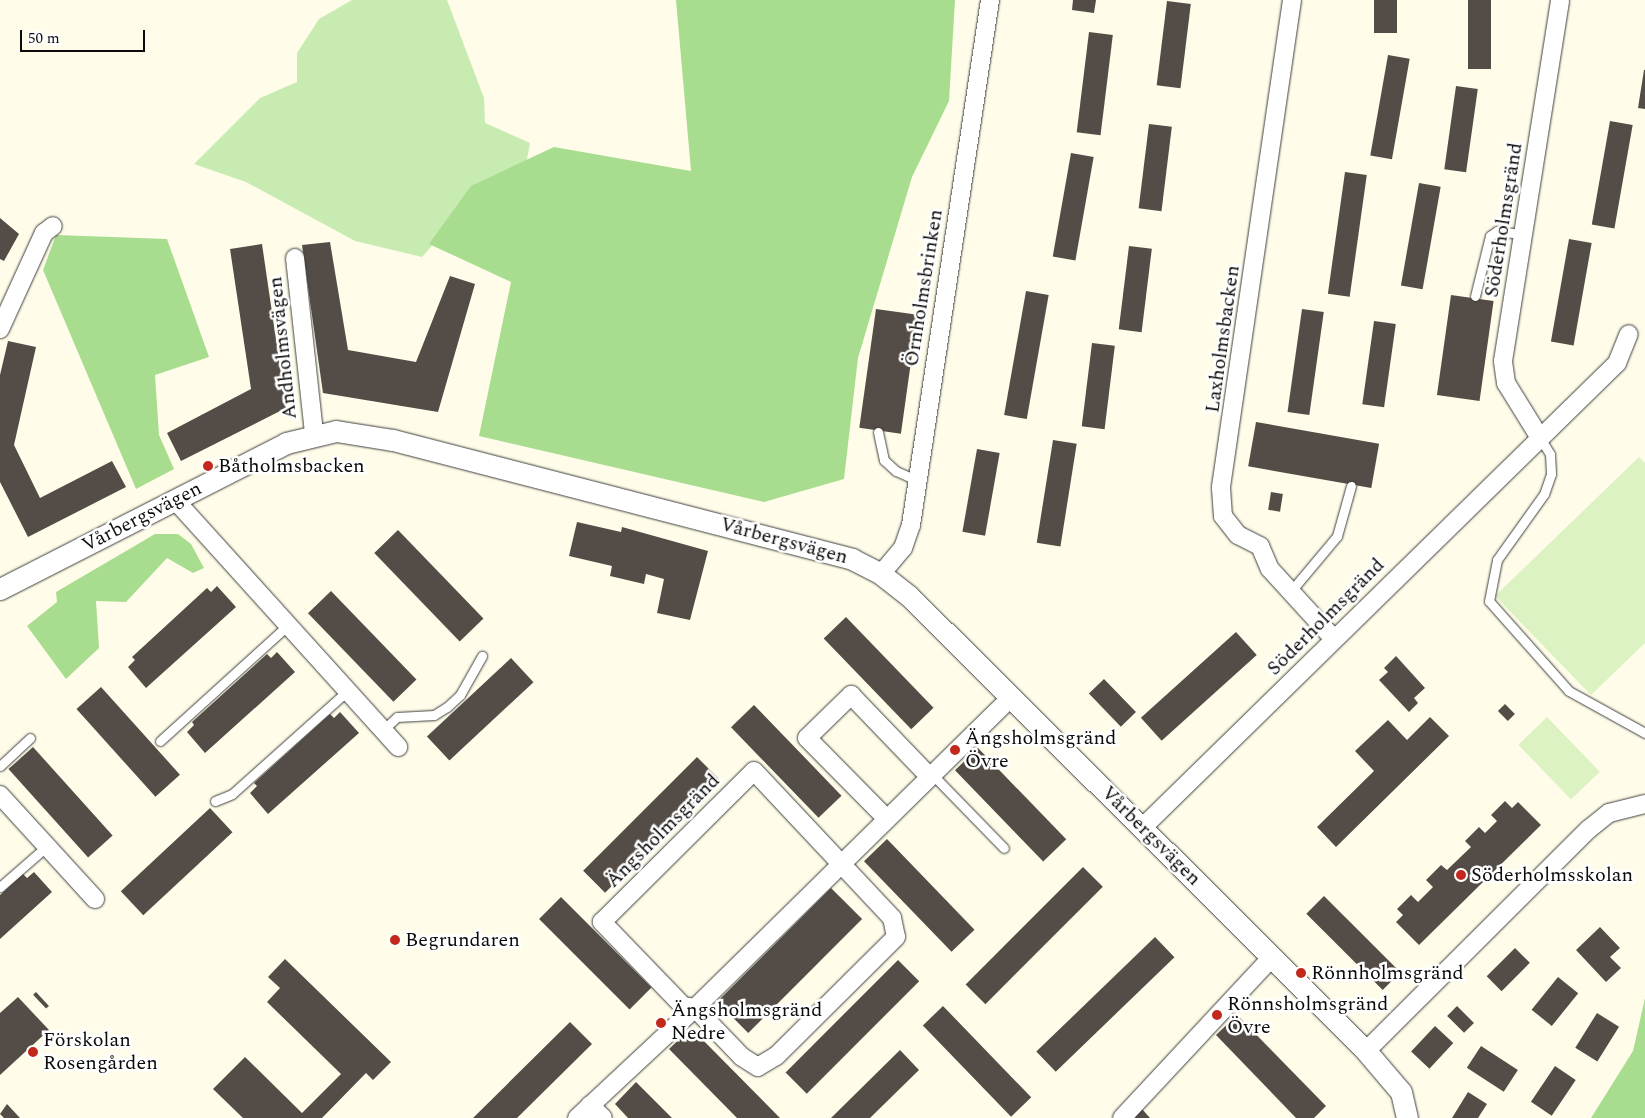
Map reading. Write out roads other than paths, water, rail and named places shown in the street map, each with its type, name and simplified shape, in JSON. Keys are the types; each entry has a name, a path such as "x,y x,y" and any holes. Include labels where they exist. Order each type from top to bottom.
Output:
{"street":[{"name":"Örnholmsbrinken","path":"881,574 903,548 911,525 916,480 990,0"},
{"name":"Laxholmsbacken","path":"1292,0 1221,488 1223,516 1238,535 1260,546 1270,569 1334,639"},
{"name":"Söderholmsgränd","path":"1540,438 1506,384 1503,361 1560,0"},
{"path":"0,329 44,233 53,226"},
{"name":"Andholmsvägen","path":"295,258 314,434"},
{"name":"Söderholmsgränd","path":"1142,828 1616,363 1629,334"},
{"name":"Vårbergsvägen","path":"2,585 286,443 314,434 352,432 393,440 818,547 881,574 909,596 1366,1051 1400,1092 1407,1118"},
{"path":"175,500 398,746"},
{"path":"887,819 806,738 851,695 930,775"},
{"path":"577,1118 665,1033 695,1008 1011,697"},
{"name":"Ängsholmsgränd","path":"754,770 841,864 892,918 896,937 776,1056 758,1067 750,1062 695,1008 683,1006 602,922 754,770"},
{"path":"0,795 95,898"},
{"path":"1366,1051 1589,829 1609,813 1645,804"},
{"path":"1122,1118 1271,958"},
{"path":"590,1105 603,1118"}],"lane":[{"path":"1475,296 1490,236 1497,231 1523,234"},
{"path":"878,432 884,460 896,471 916,480"},
{"path":"1540,438 1550,454 1550,474 1544,494 1497,560 1489,602 1569,691 1645,733"},
{"path":"1290,591 1338,536 1352,486"},
{"path":"160,740 288,625"},
{"path":"383,730 397,717 434,715 447,707 460,696 482,656"},
{"path":"215,801 232,794 347,691"},
{"path":"0,766 30,738"},
{"path":"930,775 1004,848"},
{"path":"0,887 47,846"}],"place":[{"name":"Båtholmsbacken","path":"208,466"},
{"name":"Ängsholmsgränd Övre","path":"955,750"},
{"name":"Söderholmsskolan","path":"1461,875"},
{"name":"Begrundaren","path":"395,940"},
{"name":"Rönnholmsgränd","path":"1301,973"},
{"name":"Rönnsholmsgränd Övre","path":"1217,1015"},
{"name":"Ängsholmsgränd Nedre","path":"661,1023"},
{"name":"Förskolan Rosengården","path":"33,1052"}]}
